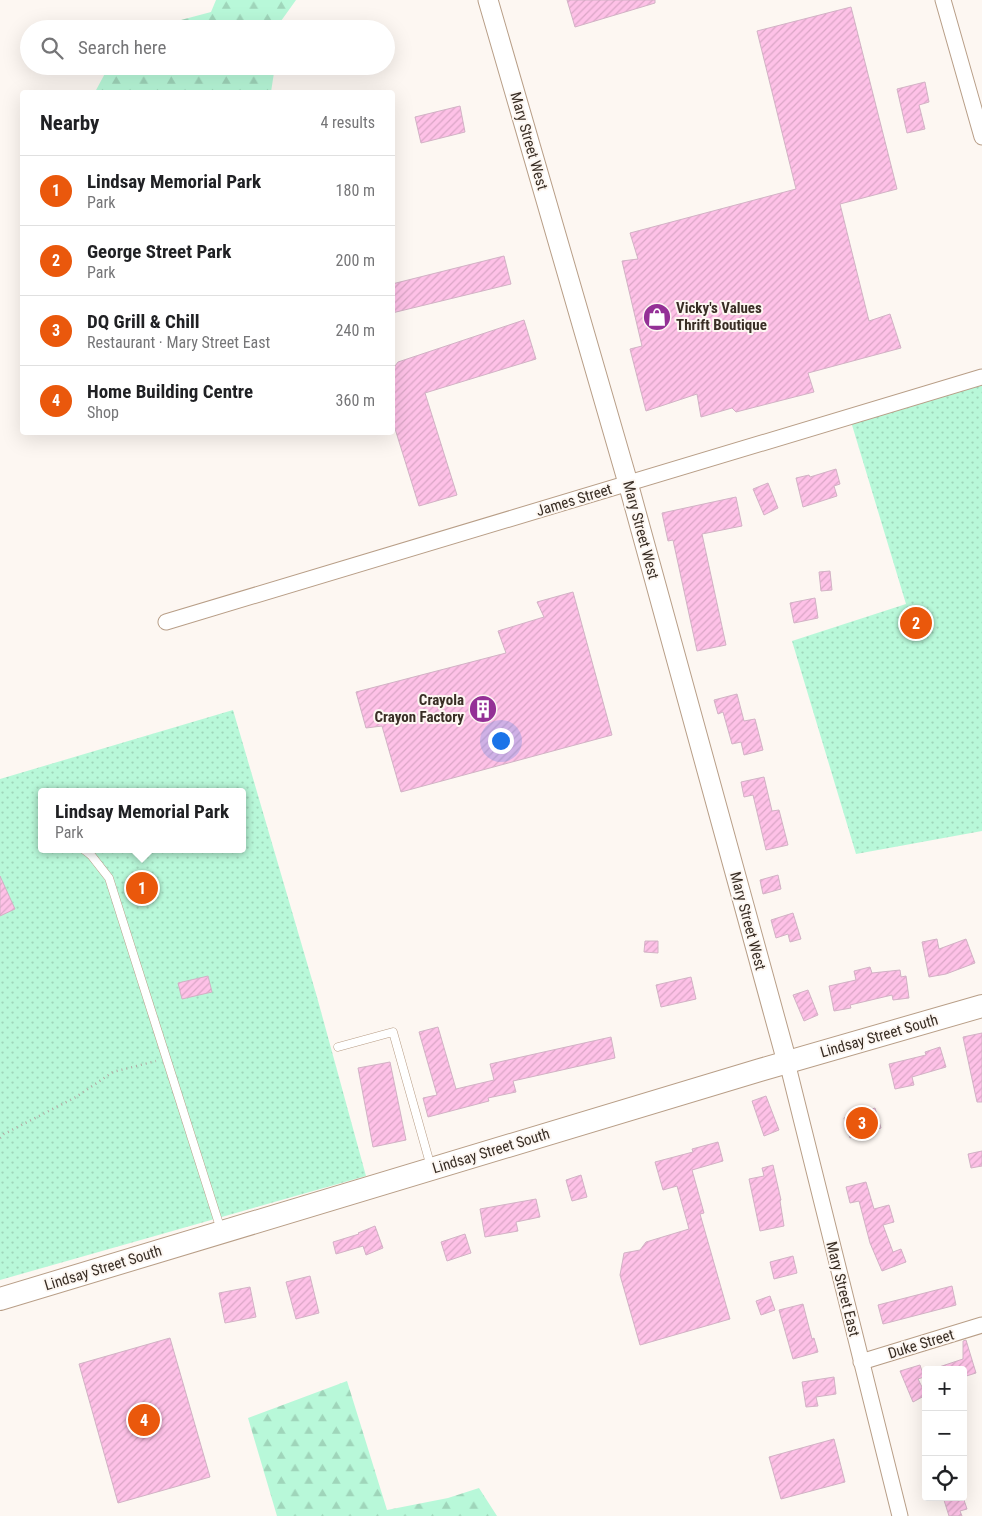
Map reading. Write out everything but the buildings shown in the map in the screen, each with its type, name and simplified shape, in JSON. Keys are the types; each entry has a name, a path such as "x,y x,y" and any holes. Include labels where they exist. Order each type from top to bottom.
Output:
{"main road":[{"name":"Lindsay Street South","path":"0,1298 787,1062 982,1006"}],"street":[{"name":"Mary Street West","path":"488,0 628,483 787,1062"},
{"path":"943,0 982,136"},
{"name":"James Street","path":"166,622 982,377"},
{"name":"Mary Street East","path":"787,1062 860,1362 900,1516"},
{"name":"Duke Street","path":"860,1362 982,1326"}],"lane":[{"path":"88,853 109,878 222,1232"},
{"path":"338,1047 394,1032 432,1169"}],"path":[{"path":"0,1138 4,1134 76,1097 113,1072 167,1058"}],"green space":[{"path":"216,0 296,0 282,20 181,20 211,12"},
{"path":"104,75 274,75 271,90 96,90"},
{"path":"982,377 982,831 856,854 792,641 906,604 849,415"},
{"path":"233,710 317,997 366,1176 0,1280 0,779"},
{"path":"347,1381 387,1510 448,1498 479,1488 497,1516 277,1516 248,1418"}],"place":[{"name":"Vicky's Values Thrift Boutique","path":"657,317"},
{"name":"George Street Park","path":"916,623"},
{"name":"Crayola Crayon Factory","path":"483,709"},
{"name":"Lindsay Memorial Park","path":"142,888"},
{"name":"DQ Grill & Chill","path":"862,1123"},
{"name":"Home Building Centre","path":"144,1420"}]}
